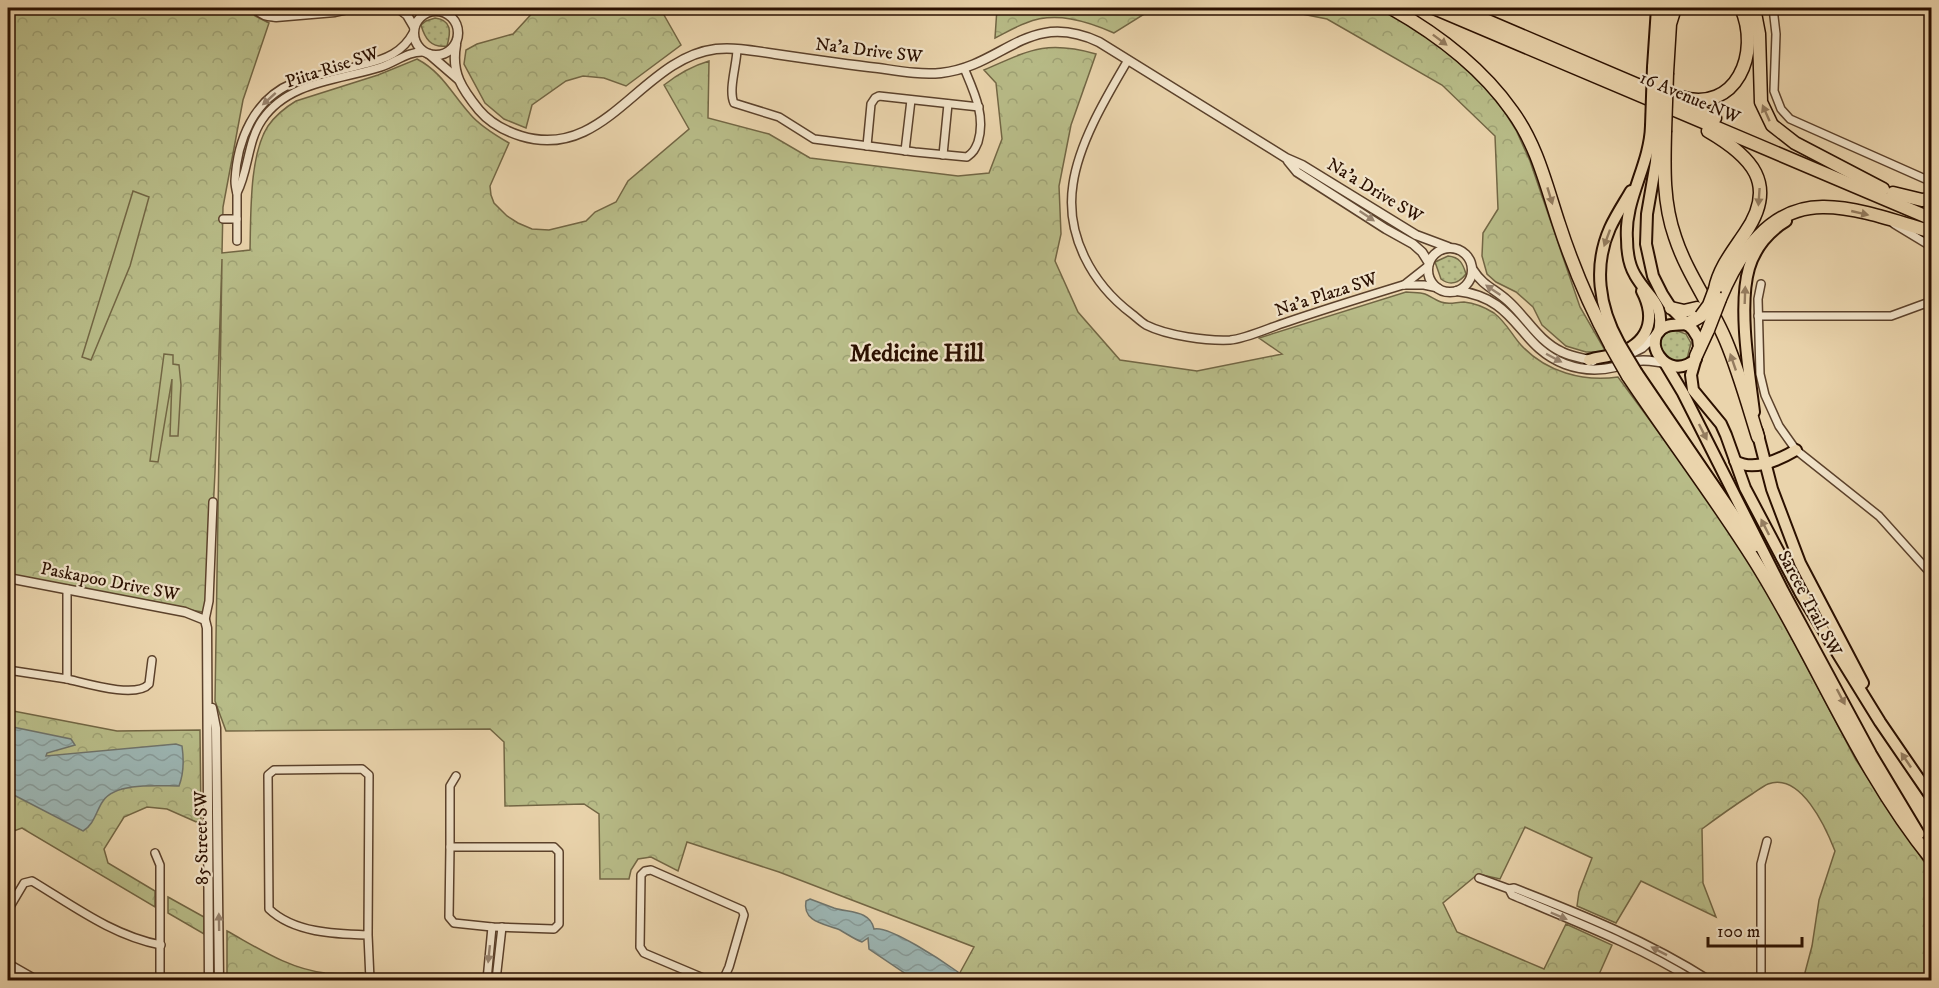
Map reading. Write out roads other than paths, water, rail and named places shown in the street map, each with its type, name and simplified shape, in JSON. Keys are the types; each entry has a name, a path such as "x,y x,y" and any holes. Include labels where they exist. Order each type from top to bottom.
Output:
{"highway":[{"path":"1391,8 1415,21 1470,63 1490,82 1513,111 1535,151 1575,270 1592,309 1761,571 1870,768 1899,815 1932,857"},
{"name":"16 Avenue NW","path":"1434,8 1932,210"},
{"name":"16 Avenue NW","path":"1457,8 1932,219"},
{"path":"1658,8 1660,70"},
{"path":"1665,8 1656,162 1647,214 1646,244 1653,276 1662,294 1671,308 1698,338 1699,347 1696,358"},
{"path":"1660,70 1675,8"},
{"path":"1643,92 1698,100 1715,98 1729,90 1742,70 1747,50 1747,28 1741,8"},
{"path":"1754,8 1759,34 1761,102 1772,125 1795,143 1888,191 1922,200 1932,199"},
{"path":"1643,92 1733,146 1746,157 1756,174 1760,193 1757,211 1727,260 1708,307 1687,324 1669,326 1659,332"},
{"path":"1589,360 1627,350 1639,342 1646,333 1650,320 1649,310 1628,254 1627,231 1630,210 1643,167 1658,129"},
{"path":"1658,129 1668,212 1674,236 1685,263 1726,341 1758,437 1772,489 1800,563 1864,684 1880,722"},
{"path":"1615,345 1602,299 1601,255 1611,228 1643,167"},
{"path":"1758,437 1746,337 1746,284 1749,267 1766,238 1782,223 1823,207"},
{"path":"1636,277 1658,306 1660,318 1656,350 1659,357 1674,367 1683,366 1696,358 1708,330 1716,289 1765,230 1789,214 1809,208 1823,207 1847,210 1932,232"},
{"path":"1671,308 1699,312"},
{"name":"Sarcee Trail SW","path":"1696,358 1691,375 1693,390 1721,424 1748,494 1779,555 1880,722 1932,798"},
{"name":"Sarcee Trail SW","path":"1665,363 1683,393 1783,591 1871,754 1932,857"},
{"path":"1633,375 1733,513 1783,591"},
{"path":"1735,461 1750,466 1783,457 1796,450"}],"street":[{"path":"255,8 263,14 276,17 335,12 353,8"},
{"path":"276,17 290,8"},
{"path":"398,8 407,15 414,30 415,41 426,53 442,54 456,45 459,39 457,24 449,14 434,9 423,16 414,30"},
{"path":"1773,8 1776,34 1774,91 1781,109 1790,119 1932,182"},
{"name":"Piita Rise SW","path":"237,241 235,181 245,134 255,113 279,90 293,83 379,61 394,54 405,46 414,30"},
{"name":"Na'a Drive SW","path":"426,53 458,79 472,102 495,124 518,135 546,140 578,134 594,127 680,60 717,49 737,49 923,74 964,68 981,62 1019,40 1035,35 1051,32 1068,33 1092,39 1416,235 1448,248"},
{"name":"Na'a Drive SW","path":"456,45 454,59 458,79"},
{"path":"737,49 731,97 734,103 779,117 814,139 967,157 974,153 981,130 978,107 964,68"},
{"name":"Piita Rise SW","path":"237,193 243,181 255,134 263,120 280,100 313,85 382,67 410,53 426,53"},
{"name":"Na'a Plaza SW","path":"1128,60 1085,145 1073,184 1073,228 1081,251 1096,277 1117,303 1146,325 1188,338 1232,340 1403,285 1438,288"},
{"path":"867,146 872,104 874,98 879,96 978,107"},
{"path":"904,151 911,100"},
{"path":"943,154 948,104"},
{"name":"Na'a Drive SW","path":"1286,158 1297,172 1413,244 1419,249 1428,265"},
{"path":"1884,218 1932,248"},
{"path":"223,219 237,219"},
{"path":"1457,291 1469,282 1473,270 1472,262 1467,255 1456,248 1448,248 1435,254 1428,265 1429,278 1438,288 1485,297 1501,307 1539,350 1566,364 1595,369 1612,368 1638,361 1665,363"},
{"name":"Na'a Plaza SW","path":"1403,285 1428,265"},
{"path":"1473,270 1482,283 1505,298 1517,310 1537,335 1546,343 1568,355 1594,362 1626,356 1644,346 1659,332"},
{"path":"1761,284 1758,316 1759,356 1764,390 1775,419 1796,450 1871,509 1932,574"},
{"path":"1758,316 1891,316 1932,301"},
{"name":"85 Street SW","path":"209,981 209,696 206,620 209,601 213,502"},
{"name":"Paskapoo Drive SW","path":"8,578 185,612 206,620"},
{"path":"67,589 67,679"},
{"path":"8,670 109,688 142,690 149,684 152,660"},
{"name":"85 Street SW","path":"209,696 216,728 219,981"},
{"path":"368,935 331,933 312,929 284,920 269,909 268,775 274,770 362,769 369,775 370,981"},
{"path":"450,847 554,847 559,852 559,924 554,929 492,927 454,923 448,917 450,786 456,776"},
{"path":"1761,981 1761,864 1767,840"},
{"path":"155,853 160,865 160,981"},
{"path":"708,981 644,953 640,947 641,875 645,870 651,870 742,910 744,915 723,981"},
{"path":"1479,878 1509,889 1514,888 1622,932 1674,959 1709,981"},
{"path":"8,910 24,883 32,881 126,935 160,945"},
{"path":"1509,889 1512,895 1656,959 1693,981"},
{"path":"487,981 492,927"},
{"path":"496,981 502,927"},
{"path":"1618,941 1622,932"},
{"path":"8,964 36,981"},
{"path":"857,981 864,978 868,981"}],"water":[{"path":"8,726 71,739 75,745 47,753 46,756 176,744 182,746 181,781 179,786 138,786 109,795 103,801 92,822 83,831 8,792"},
{"path":"810,899 834,908 864,915 872,923 874,929 881,929 903,938 951,967 958,972 959,980 912,978 869,949 868,938 862,942 811,918 806,908 806,901"}],"district":[{"name":"Medicine Hill","path":"917,353"}]}
